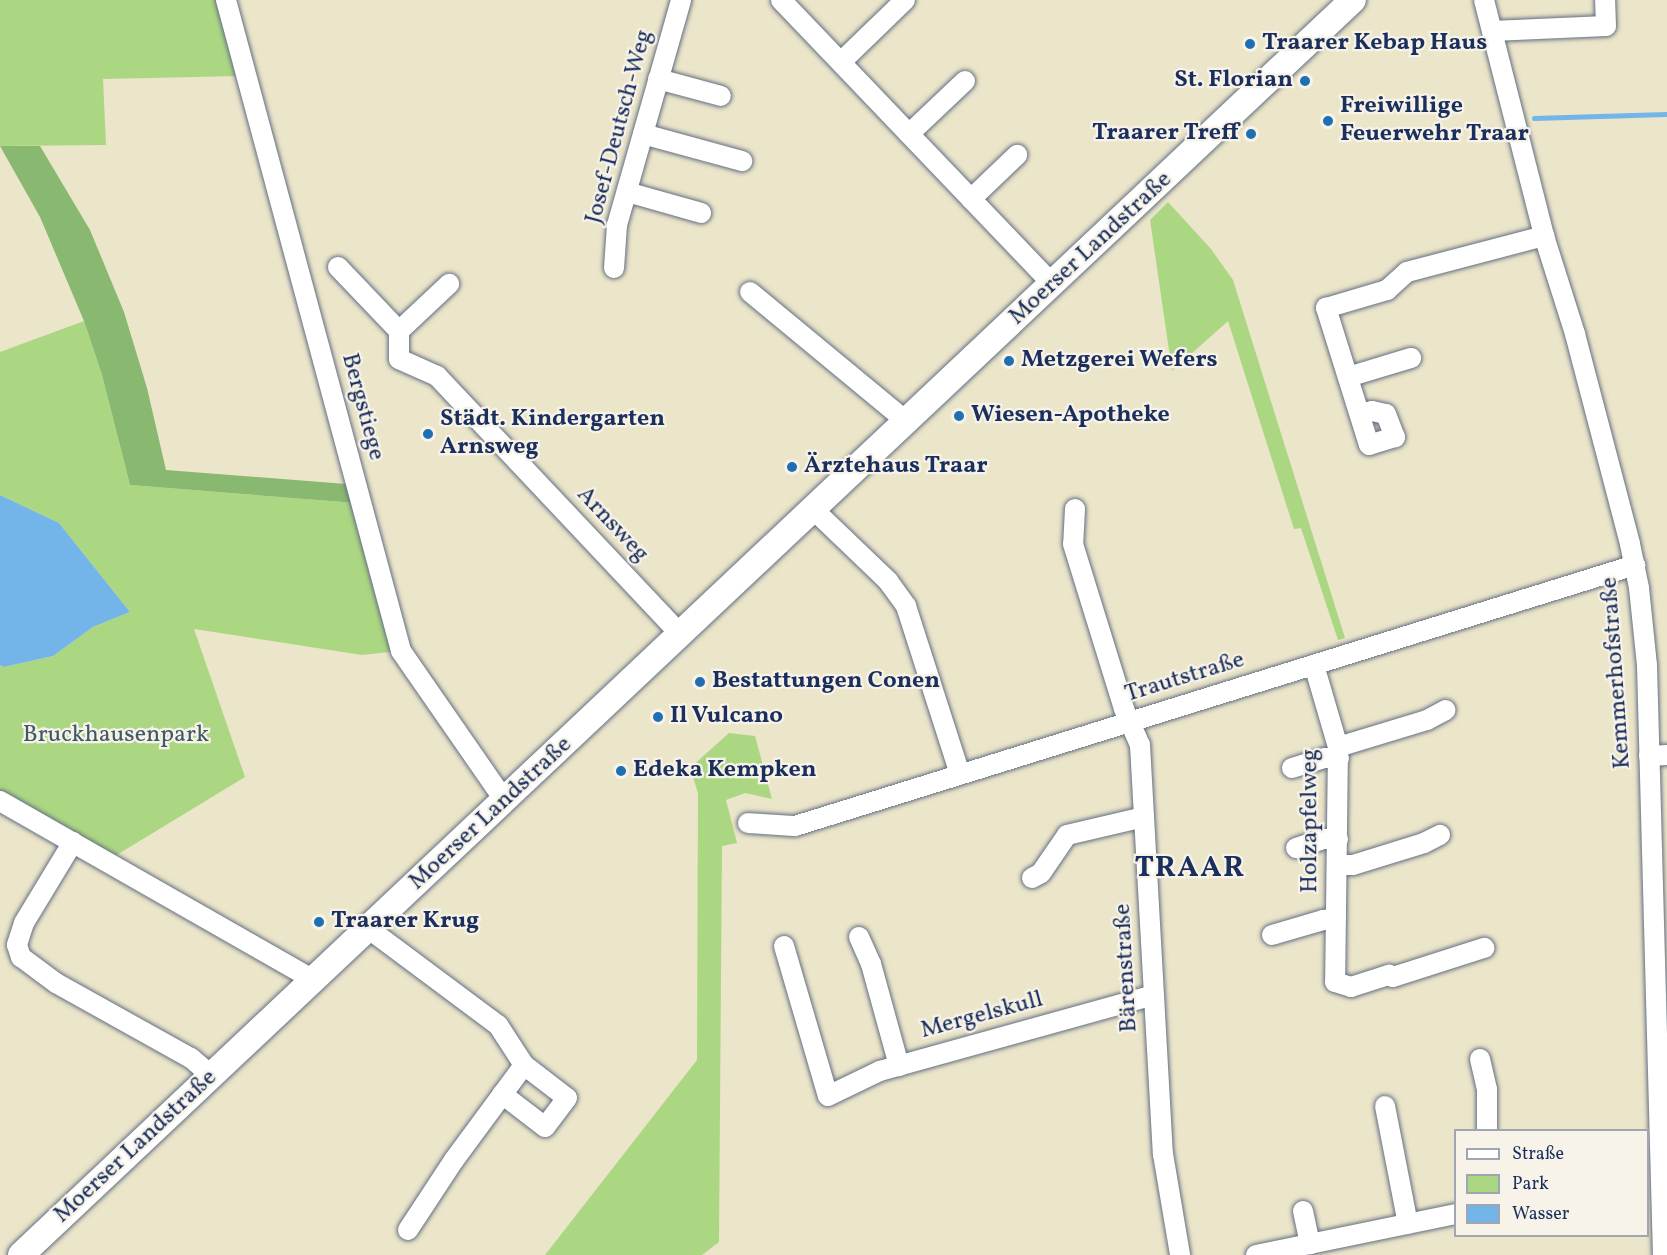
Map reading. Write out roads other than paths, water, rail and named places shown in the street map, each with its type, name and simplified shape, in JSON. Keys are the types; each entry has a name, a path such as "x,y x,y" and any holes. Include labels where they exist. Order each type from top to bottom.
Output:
{"main road":[{"name":"Moerser Landstraße","path":"21,1255 1353,0"}],"street":[{"name":"Bergstiege","path":"226,0 400,651 505,801"},
{"name":"Josef-Deutsch-Weg","path":"614,268 617,225 681,0"},
{"path":"781,0 1053,285"},
{"path":"841,62 905,0"},
{"name":"Kemmerhofstraße","path":"1484,0 1544,236 1575,334 1635,565 1658,756 1654,1134 1665,1232 1663,1255"},
{"path":"1492,31 1606,26 1605,0"},
{"path":"658,79 721,96"},
{"path":"909,134 965,81"},
{"path":"643,134 742,161"},
{"path":"970,199 1017,155"},
{"path":"627,192 701,213"},
{"path":"1360,414 1326,308 1387,290 1407,272 1544,236"},
{"path":"338,267 399,332 448,284"},
{"path":"750,292 907,422"},
{"name":"Arnsweg","path":"399,332 399,359 437,376 681,635"},
{"path":"1348,377 1411,358"},
{"name":"Bärenstraße","path":"1076,509 1073,544 1124,709 1140,746 1163,1154 1180,1255"},
{"path":"814,510 888,581 906,606 960,774"},
{"name":"Trautstraße","path":"748,823 795,826 1635,565"},
{"name":"Holzapfelweg","path":"1314,664 1338,752 1335,982 1351,987 1389,975 1393,977 1485,948"},
{"path":"1292,768 1426,720 1446,710"},
{"path":"0,801 314,980"},
{"path":"1032,878 1041,873 1067,835 1144,817"},
{"path":"1338,865 1353,865 1424,843 1440,835"},
{"path":"1296,848 1324,839 1338,839"},
{"path":"73,842 24,923 17,945 21,957 56,982 190,1058 212,1076"},
{"path":"1272,935 1323,920 1336,919"},
{"path":"369,929 498,1026 524,1065 567,1098 545,1127 502,1094"},
{"path":"859,937 871,964 898,1066"},
{"name":"Mergelskull","path":"784,946 828,1096 880,1071 1154,995"},
{"path":"1480,1059 1487,1089 1487,1129"},
{"path":"408,1230 524,1065"},
{"path":"1385,1106 1408,1224"},
{"path":"1303,1211 1310,1244"},
{"path":"1256,1255 1454,1214"}],"water":[{"path":"0,495 59,523 130,612 93,627 53,656 4,667 0,665"}],"waterway":[{"path":"1534,118 1667,114"}],"place":[{"name":"Traarer Kebap Haus","path":"1250,44"},
{"name":"St. Florian","path":"1305,81"},
{"name":"Freiwillige Feuerwehr Traar","path":"1328,121"},
{"name":"Traarer Treff","path":"1251,134"},
{"name":"Metzgerei Wefers","path":"1009,361"},
{"name":"Wiesen-Apotheke","path":"959,416"},
{"name":"Städt. Kindergarten Arnsweg","path":"428,434"},
{"name":"Ärztehaus Traar","path":"792,467"},
{"name":"Bestattungen Conen","path":"700,682"},
{"name":"Il Vulcano","path":"658,717"},
{"name":"Edeka Kempken","path":"621,771"},
{"name":"Traarer Krug","path":"319,922"}],"district":[{"name":"TRAAR","path":"1190,868"}],"park label":[{"name":"Bruckhausenpark","path":"116,736"}]}
